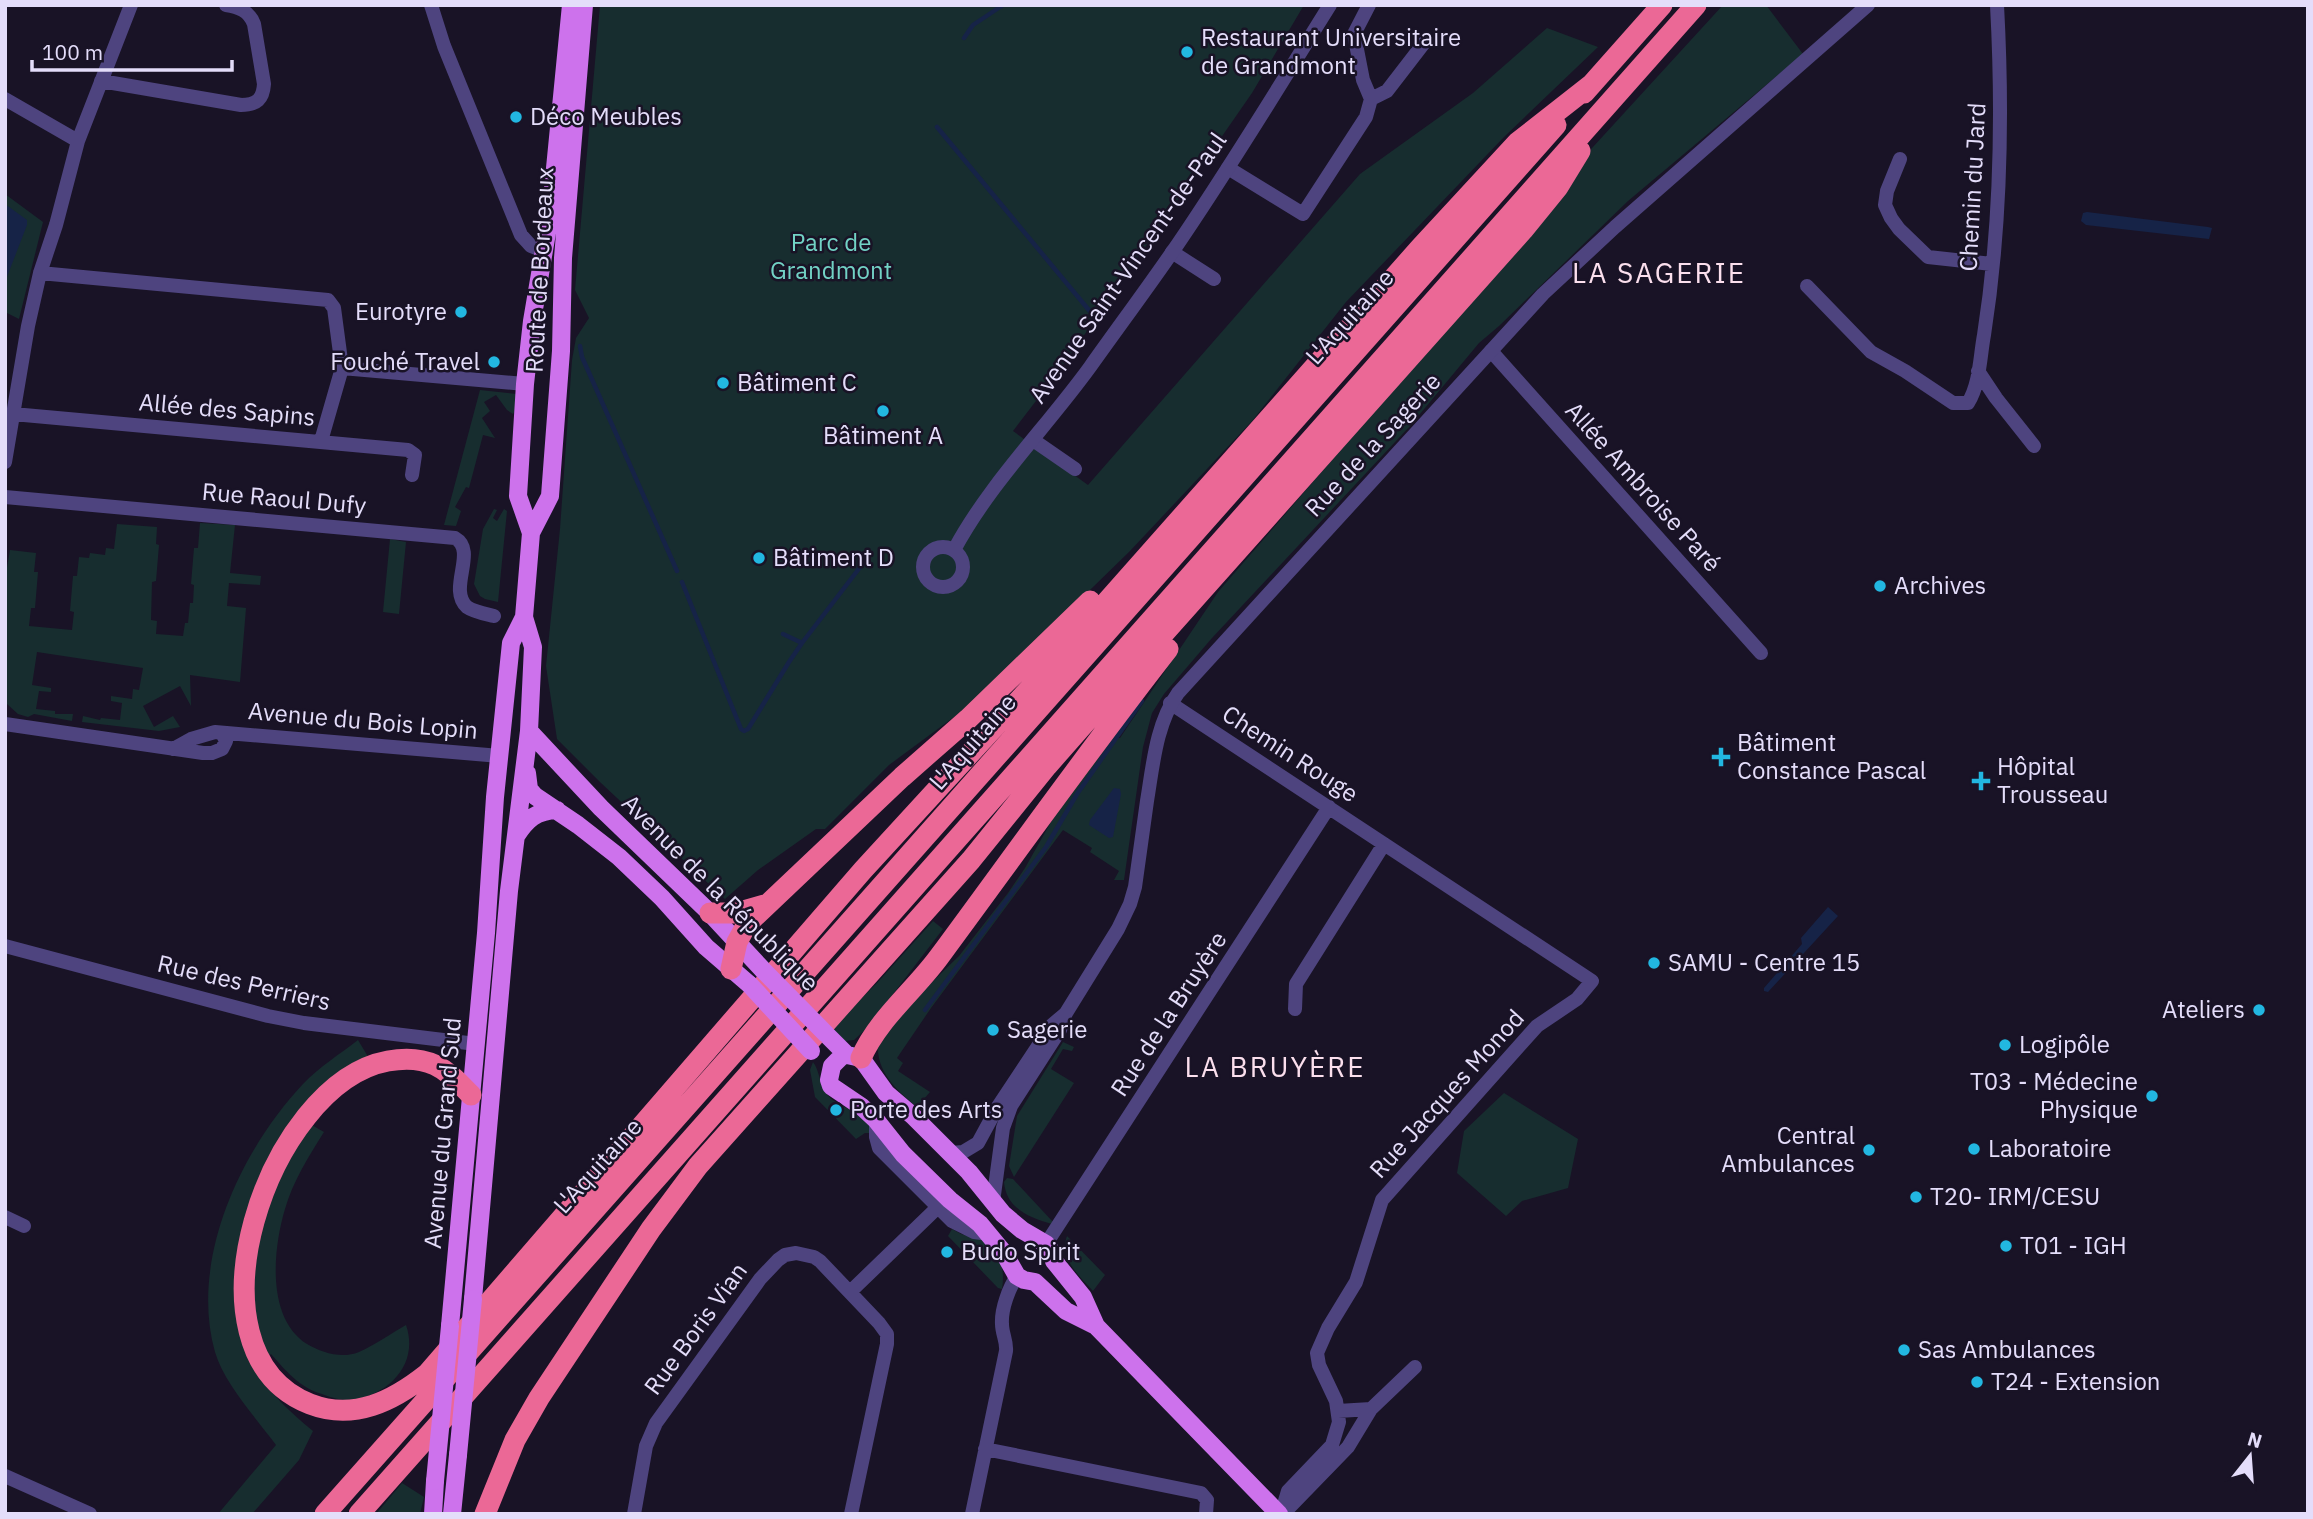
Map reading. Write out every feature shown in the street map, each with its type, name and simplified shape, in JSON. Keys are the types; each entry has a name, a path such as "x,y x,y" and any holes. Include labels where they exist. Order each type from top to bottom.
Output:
{"highway":[{"name":"L'Aquitaine","path":"325,1514 1662,5"},
{"name":"L'Aquitaine","path":"359,1514 1696,5"},
{"path":"471,1096 448,1072 426,1061 400,1059 373,1065 341,1081 316,1103 279,1157 264,1191 250,1240 245,1290 247,1325 268,1372 307,1403 339,1410 374,1406 405,1391 427,1374 871,861 1032,686 1420,248 1518,142 1592,84"},
{"path":"485,1514 515,1440 539,1398 675,1196 766,1089 971,860 1047,766 1530,221 1558,187 1613,99"},
{"path":"731,969 737,942 747,924 766,904 902,776 968,719 1112,580 1165,535"},
{"path":"855,1056 934,964 1066,781 1199,610 1247,540"},
{"path":"710,913 736,913 766,904"}],"main road":[{"name":"Route de Bordeaux","path":"531,533 518,496 525,384 554,179 571,5"},
{"name":"Route de Bordeaux","path":"524,617 531,533 550,496 561,351 563,258 584,5"},
{"name":"Avenue du Grand Sud","path":"452,1514 509,891 529,731 533,647 524,617"},
{"name":"Avenue du Grand Sud","path":"433,1514 491,876 495,797 511,643 524,617"},
{"name":"Avenue de la République","path":"529,731 826,1034 855,1056 886,1093 951,1153 993,1202 1022,1230 1046,1244"},
{"path":"500,756 525,763 559,764"},
{"name":"Avenue de la République","path":"525,763 529,789 599,840 641,877 706,947 750,985 829,1072 831,1086 876,1120 903,1154 940,1191 990,1234 1017,1276"},
{"path":"516,836 531,816 557,810"},
{"path":"829,1072 837,1061 855,1056"},
{"path":"1046,1244 1052,1252 1054,1262 1083,1297 1096,1326"},
{"path":"1035,1282 1046,1274 1054,1262"},
{"path":"1017,1276 1035,1282 1066,1311 1096,1326 1281,1514"}],"street":[{"path":"5,462 21,362 40,273 78,141 131,5"},
{"path":"100,81 251,105 264,93 254,24 245,11 226,5"},
{"path":"431,5 444,46 525,241 544,251"},
{"name":"Avenue Saint-Vincent-de-Paul","path":"954,550 974,517 1078,383 1172,253 1330,5"},
{"path":"1228,168 1303,214 1366,117 1371,99 1363,80 1353,34 1369,5"},
{"name":"Rue de la Sagerie","path":"993,1202 1006,1118 1011,1106 1060,1030 1066,1013 1118,929 1130,904 1155,752 1170,703 1543,294 1615,227 1868,5"},
{"name":"Chemin du Jard","path":"1807,286 1862,345 1953,403 1968,403 1978,371 1989,306 2001,148 1997,5"},
{"path":"1371,99 1387,91 1424,43"},
{"path":"5,99 78,141"},
{"path":"1900,159 1887,191 1885,205 1899,229 1928,257 1992,264"},
{"path":"1172,253 1214,279"},
{"path":"40,273 328,300 334,308 342,368 321,441"},
{"name":"Allée Ambroise Paré","path":"1491,351 1761,653"},
{"path":"5,360 21,362"},
{"path":"342,368 525,384"},
{"path":"1978,371 2034,446"},
{"name":"Allée des Sapins","path":"13,414 412,451 415,456 412,475"},
{"path":"1033,440 1075,469"},
{"name":"Rue Raoul Dufy","path":"5,498 455,538 461,541 464,548 460,587 462,600 469,608 495,616"},
{"name":"Chemin Rouge","path":"1170,703 1592,981"},
{"name":"Avenue du Bois Lopin","path":"5,724 203,753 218,752 222,749 226,741 222,733 500,756"},
{"name":"Rue de la Bruyère","path":"1046,1244 1329,807"},
{"path":"1296,1009 1296,984 1384,844"},
{"name":"Rue des Perriers","path":"5,946 268,1016 304,1023 476,1044"},
{"name":"Rue Jacques Monod","path":"1338,1411 1319,1366 1317,1353 1328,1328 1352,1293 1382,1200 1537,1026 1577,999 1592,981"},
{"name":"Rue de la Sagerie","path":"951,1153 963,1152 978,1143 997,1108 1052,1025 1066,1013"},
{"path":"876,1120 879,1148 952,1221 964,1228 990,1234"},
{"path":"850,1292 938,1207"},
{"path":"5,1217 24,1226"},
{"name":"Rue Boris Vian","path":"634,1514 646,1446 656,1423 760,1279 778,1260 785,1255 796,1253 814,1257 879,1323 887,1339 851,1514"},
{"path":"972,1514 1007,1346 1002,1324 1008,1296 1017,1276"},
{"path":"1281,1514 1348,1447 1371,1409 1415,1367"},
{"path":"1281,1514 1288,1491 1332,1445 1339,1422 1338,1411 1371,1409"},
{"path":"985,1449 1201,1493 1207,1507"},
{"path":"5,1476 90,1514"}],"green space":[{"name":"Parc de Grandmont","path":"600,5 1304,5 1252,93 1062,367 1013,431 1088,485 1360,174 1473,93 1547,28 1598,47 1504,137 1346,302 1252,421 1130,551 977,700 889,765 825,829 816,829 758,870 725,899 557,739 546,666 560,529 572,360 576,338 589,318 575,290"},
{"path":"1723,5 1766,5 1803,54 1628,201 1479,343 1410,426 1212,638 1164,694 1152,713 1143,747 1124,880 1114,880 1119,871 1090,852 1092,848 1063,830 897,1058 903,1063 898,1071 930,1092 917,1107 891,1082 882,1067 878,1050 875,1050 900,1013 959,956 1008,893 1060,806 1109,735 1120,738 1218,592 1350,439 1571,171"},
{"path":"5,194 43,222 19,319 5,312"},
{"path":"480,390 516,394 515,411 513,414 507,410 496,395 484,402 490,411 482,418 495,438 483,435 469,488 466,487 455,507 461,511 456,526 444,525"},
{"path":"494,509 497,510 493,518 497,521 504,509 507,511 498,602 480,596 474,584 483,529"},
{"path":"200,523 235,525 230,573 261,576 260,585 229,583 227,606 246,608 240,682 190,675 191,706 180,686 143,706 154,727 173,716 180,727 159,731 82,722 83,716 100,720 120,720 122,703 111,701 111,696 132,699 133,689 139,690 143,668 37,652 32,685 51,688 51,692 39,691 36,709 55,711 55,714 73,714 72,721 34,714 28,717 18,714 7,704 5,579 10,550 36,553 34,572 38,572 35,608 31,608 29,626 72,630 74,612 70,611 73,576 77,576 79,557 89,558 90,553 105,555 106,548 114,549 117,524 157,527 156,544 159,545 156,581 152,582 151,620 157,621 156,634 183,636 185,623 188,623 190,603 193,603 194,585 191,584 194,548 198,548"},
{"path":"390,539 406,542 399,614 383,612"},
{"path":"933,921 943,929 867,1028 854,1040 845,1041 832,1027 877,983"},
{"path":"358,1040 373,1065 303,1120 324,1132 288,1199 278,1243 276,1282 285,1318 294,1332 307,1344 332,1354 352,1354 406,1325 409,1352 399,1374 390,1383 380,1391 354,1400 342,1400 314,1391 293,1378 271,1354 255,1368 281,1402 313,1431 299,1460 252,1514 218,1514 276,1445 233,1388 215,1352 209,1317 209,1281 215,1244 226,1208 241,1174 280,1111 309,1078"},
{"path":"1063,1042 1074,1047 1072,1051 1063,1049 1051,1069 1074,1083 1014,1177 1009,1166 1017,1116"},
{"path":"813,1062 829,1097 871,1120 871,1133 865,1133 856,1139 815,1097 810,1070"},
{"path":"1504,1093 1578,1139 1568,1188 1522,1201 1506,1216 1457,1173 1464,1131"},
{"path":"1007,1178 1013,1179 1052,1224 1027,1215 1014,1205 1006,1191 1004,1182"},
{"path":"952,1229 991,1242 1001,1264 1002,1289 948,1236"},
{"path":"1067,1236 1105,1275 1093,1291 1068,1259 1065,1244"},
{"path":"402,1483 424,1497 420,1514 376,1514"}],"water":[{"path":"5,204 27,220 27,225 5,282"},
{"path":"2083,213 2212,228 2209,239 2086,225 2081,221"},
{"path":"1114,788 1120,789 1121,794 1113,837 1109,838 1089,825"},
{"path":"1828,907 1838,916 1768,992 1764,991 1802,944 1801,938"}],"waterway":[{"path":"964,38 973,25 1003,5"},
{"path":"937,127 1093,315"},
{"path":"580,346 582,357 677,571"},
{"path":"783,634 802,643 861,566"},
{"path":"682,582 744,731 748,729 802,643"},
{"path":"925,1010 1046,847 1077,794 1142,701"}],"place":[{"name":"Restaurant Universitaire de Grandmont","path":"1187,52"},
{"name":"Déco Meubles","path":"516,117"},
{"name":"Eurotyre","path":"461,312"},
{"name":"Fouché Travel","path":"494,362"},
{"name":"Bâtiment C","path":"723,383"},
{"name":"Bâtiment A","path":"883,411"},
{"name":"Bâtiment D","path":"759,558"},
{"name":"Archives","path":"1880,586"},
{"name":"Bâtiment Constance Pascal","path":"1721,757"},
{"name":"Hôpital Trousseau","path":"1981,781"},
{"name":"SAMU - Centre 15","path":"1654,963"},
{"name":"Ateliers","path":"2259,1010"},
{"name":"Sagerie","path":"993,1030"},
{"name":"Logipôle","path":"2005,1045"},
{"name":"T03 - Médecine Physique","path":"2152,1096"},
{"name":"Porte des Arts","path":"836,1110"},
{"name":"Laboratoire","path":"1974,1149"},
{"name":"Central Ambulances","path":"1869,1150"},
{"name":"T20- IRM/CESU","path":"1916,1197"},
{"name":"T01 - IGH","path":"2006,1246"},
{"name":"Budo Spirit","path":"947,1252"},
{"name":"Sas Ambulances","path":"1904,1350"},
{"name":"T24 - Extension","path":"1977,1382"}],"district":[{"name":"LA SAGERIE","path":"1659,273"},
{"name":"LA BRUYÈRE","path":"1275,1067"}]}
